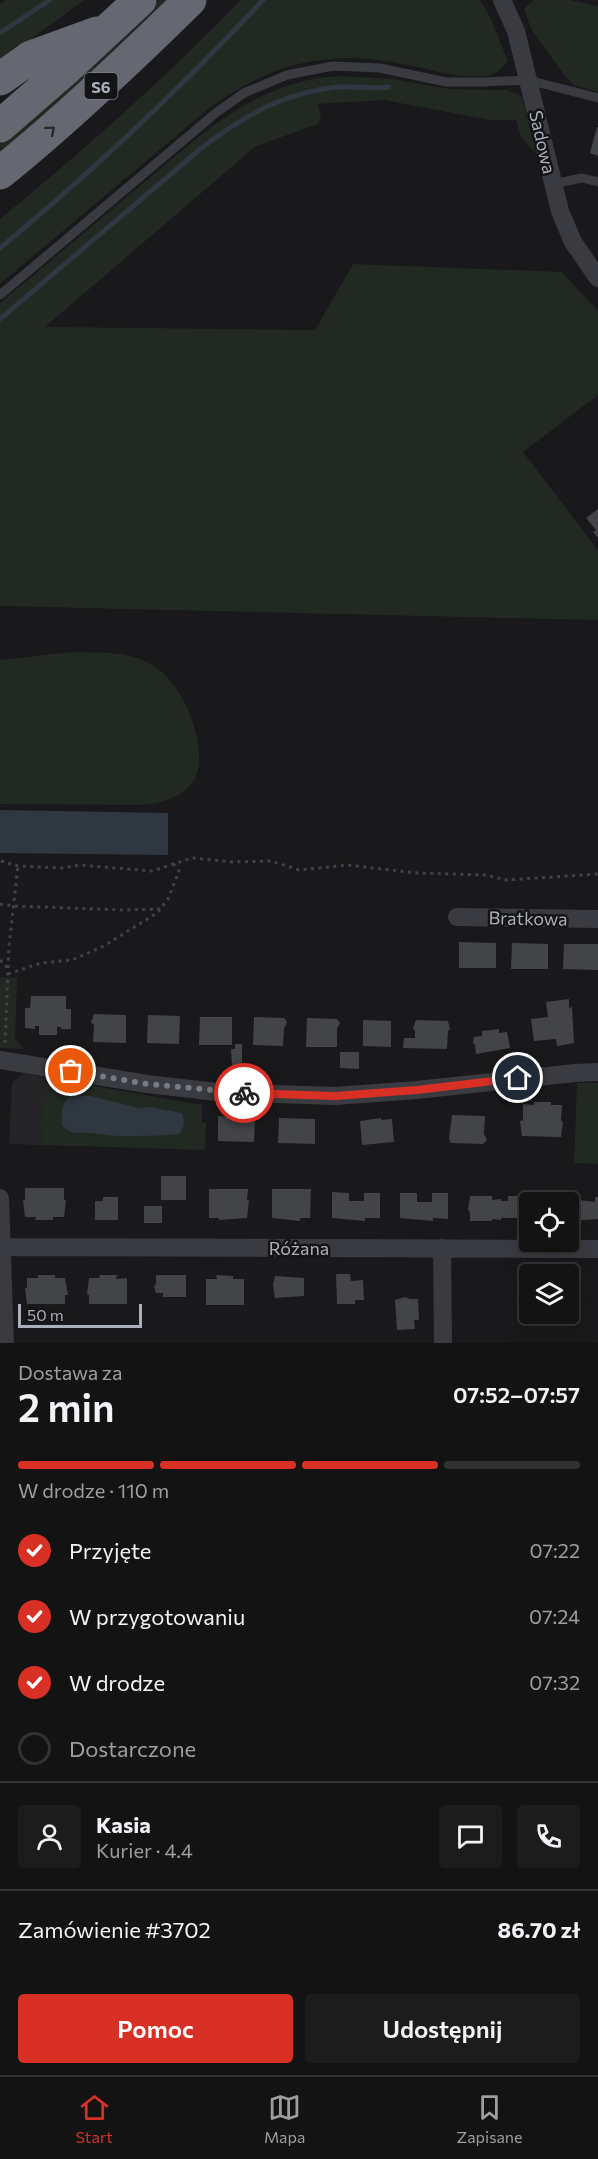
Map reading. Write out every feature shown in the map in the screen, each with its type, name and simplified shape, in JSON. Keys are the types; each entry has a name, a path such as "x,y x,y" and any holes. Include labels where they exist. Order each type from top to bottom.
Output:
{"highway":[{"name":"S6","path":"0,126 140,0"},
{"name":"S6","path":"2,172 130,60 190,0"},
{"path":"0,79 31,57 110,28"}],"street":[{"name":"Sadowa","path":"502,0 516,31 560,211 573,242 598,278"},
{"name":"Bratkowa","path":"457,917 598,919"},
{"path":"2,1055 147,1084 217,1092 335,1096 598,1072"},
{"path":"0,1198 5,1343"},
{"name":"Różana","path":"2,1247 598,1249"},
{"path":"442,1248 443,1343"}],"lane":[{"path":"0,295 217,112 244,93 287,75 333,66 380,68 446,82 528,80 598,98"},
{"path":"553,184 582,178 598,182"}],"path":[{"path":"1,861 18,866 62,868 79,865 152,871 192,858 232,862 271,861 299,870 347,865 417,873 486,874 506,880 598,874"},
{"path":"8,974 40,963 72,960 102,947 157,914 168,899 179,871 174,864"},
{"path":"2,1055 18,866"},
{"path":"0,904 123,910 161,909"},
{"path":"0,960 8,968"}],"shaded area":[{"path":"6,0 84,0 0,62 0,4"},
{"path":"159,0 172,0 0,155 0,144 51,101"},
{"path":"241,0 480,0 490,17 508,61 495,73 480,76 461,76 392,62 351,58 313,61 265,75 236,90 208,109 0,284 0,219 124,113"},
{"path":"534,0 570,0 598,6 598,92 574,85 531,29 524,9"},
{"path":"339,76 393,79 449,89 508,90 522,97 536,154 521,137 516,120 490,120 384,100 318,104 321,118 318,124 256,146 45,327 315,330 353,264 562,272 598,311 598,395 523,452 598,550 598,620 0,606 0,303 218,122 250,102 283,87"},
{"path":"72,652 127,655 147,662 167,677 177,689 185,705 197,739 198,770 187,788 164,801 143,805 0,804 0,660"},
{"path":"0,810 168,813 168,855 0,853"},
{"path":"0,977 17,978 15,1038 24,1049 0,1048"},
{"path":"23,1073 44,1077 41,1145 9,1144 12,1083"},
{"path":"44,1077 202,1105 202,1123 206,1123 205,1150 41,1145"},
{"path":"577,1083 598,1083 598,1164 574,1163"},
{"path":"70,1096 91,1096 138,1108 150,1107 182,1113 183,1127 179,1134 165,1135 121,1136 72,1133 62,1126 63,1106"}],"building":[{"path":"598,127 598,156 590,153"},
{"path":"598,509 598,538 593,532 596,530 586,518"},
{"path":"459,942 496,943 496,968 459,968"},
{"path":"512,943 548,944 548,969 511,969"},
{"path":"564,944 598,944 598,970 563,969"},
{"path":"31,996 66,996 66,1009 71,1009 71,1029 57,1027 57,1035 39,1035 39,1026 35,1026 35,1029 25,1028 25,1008 30,1008"},
{"path":"569,999 569,1008 572,1007 574,1043 557,1046 556,1039 534,1041 531,1019 548,1017 546,1002"},
{"path":"94,1014 126,1015 126,1043 93,1042 94,1025 91,1022"},
{"path":"148,1015 180,1016 179,1044 147,1043"},
{"path":"200,1017 232,1017 232,1045 199,1045"},
{"path":"254,1017 284,1018 287,1022 284,1029 283,1046 253,1045"},
{"path":"307,1018 337,1019 340,1023 337,1029 337,1047 306,1047"},
{"path":"363,1020 391,1021 391,1047 363,1046"},
{"path":"416,1020 448,1021 450,1029 447,1049 403,1048 404,1038 415,1038 413,1028"},
{"path":"499,1029 499,1033 507,1032 510,1048 476,1054 474,1037 482,1036 482,1031"},
{"path":"235,1044 242,1044 242,1066 232,1065 231,1049 235,1049"},
{"path":"340,1052 359,1052 359,1069 340,1068"},
{"path":"534,1102 551,1102 551,1105 562,1105 561,1137 522,1136 520,1121 523,1120 523,1104 534,1105"},
{"path":"452,1115 485,1116 484,1134 487,1140 483,1144 451,1143 449,1139"},
{"path":"218,1116 255,1118 254,1142 218,1141"},
{"path":"279,1118 315,1119 315,1144 278,1143"},
{"path":"381,1118 381,1120 392,1119 394,1142 362,1145 360,1121"},
{"path":"161,1176 186,1176 186,1200 161,1200"},
{"path":"25,1188 64,1188 64,1200 66,1200 64,1217 53,1217 53,1220 35,1220 36,1217 25,1217 23,1200 25,1200"},
{"path":"209,1189 248,1189 247,1218 219,1220 219,1218 209,1218"},
{"path":"272,1189 311,1189 310,1218 300,1218 300,1221 272,1218"},
{"path":"332,1192 349,1193 349,1201 364,1201 364,1193 380,1193 380,1218 365,1218 365,1221 332,1218"},
{"path":"400,1193 417,1193 417,1202 432,1202 432,1193 448,1193 448,1219 433,1218 433,1221 400,1218"},
{"path":"470,1196 492,1196 492,1200 508,1201 508,1196 519,1196 519,1218 470,1221 468,1210"},
{"path":"103,1197 118,1197 118,1220 95,1220 95,1201 103,1201"},
{"path":"595,1197 598,1197 598,1219 579,1220 579,1200 595,1202"},
{"path":"144,1206 162,1206 162,1223 144,1223"},
{"path":"336,1274 350,1274 351,1281 363,1280 364,1300 355,1300 355,1304 337,1304"},
{"path":"38,1275 55,1275 55,1278 65,1278 68,1295 65,1295 65,1304 27,1304 25,1288 27,1288 27,1278 38,1278"},
{"path":"100,1275 117,1275 116,1279 127,1278 127,1304 89,1304 89,1295 87,1295 89,1278 99,1278"},
{"path":"156,1275 186,1275 186,1297 163,1297 163,1293 156,1293 154,1286"},
{"path":"216,1275 244,1279 244,1305 206,1305 206,1279 217,1279"},
{"path":"275,1276 304,1278 304,1296 275,1298 273,1285"},
{"path":"405,1297 418,1299 419,1320 414,1320 415,1329 397,1330 395,1300"}],"waterway":[{"path":"0,33 50,0"},
{"path":"0,248 136,128 263,0"},
{"path":"0,319 204,146 235,124 267,107 301,94 338,87 389,87"}],"way so far":[{"path":"71,1071 147,1084 244,1093"}],"route":[{"path":"244,1093 335,1096 417,1090 518,1078"}]}
